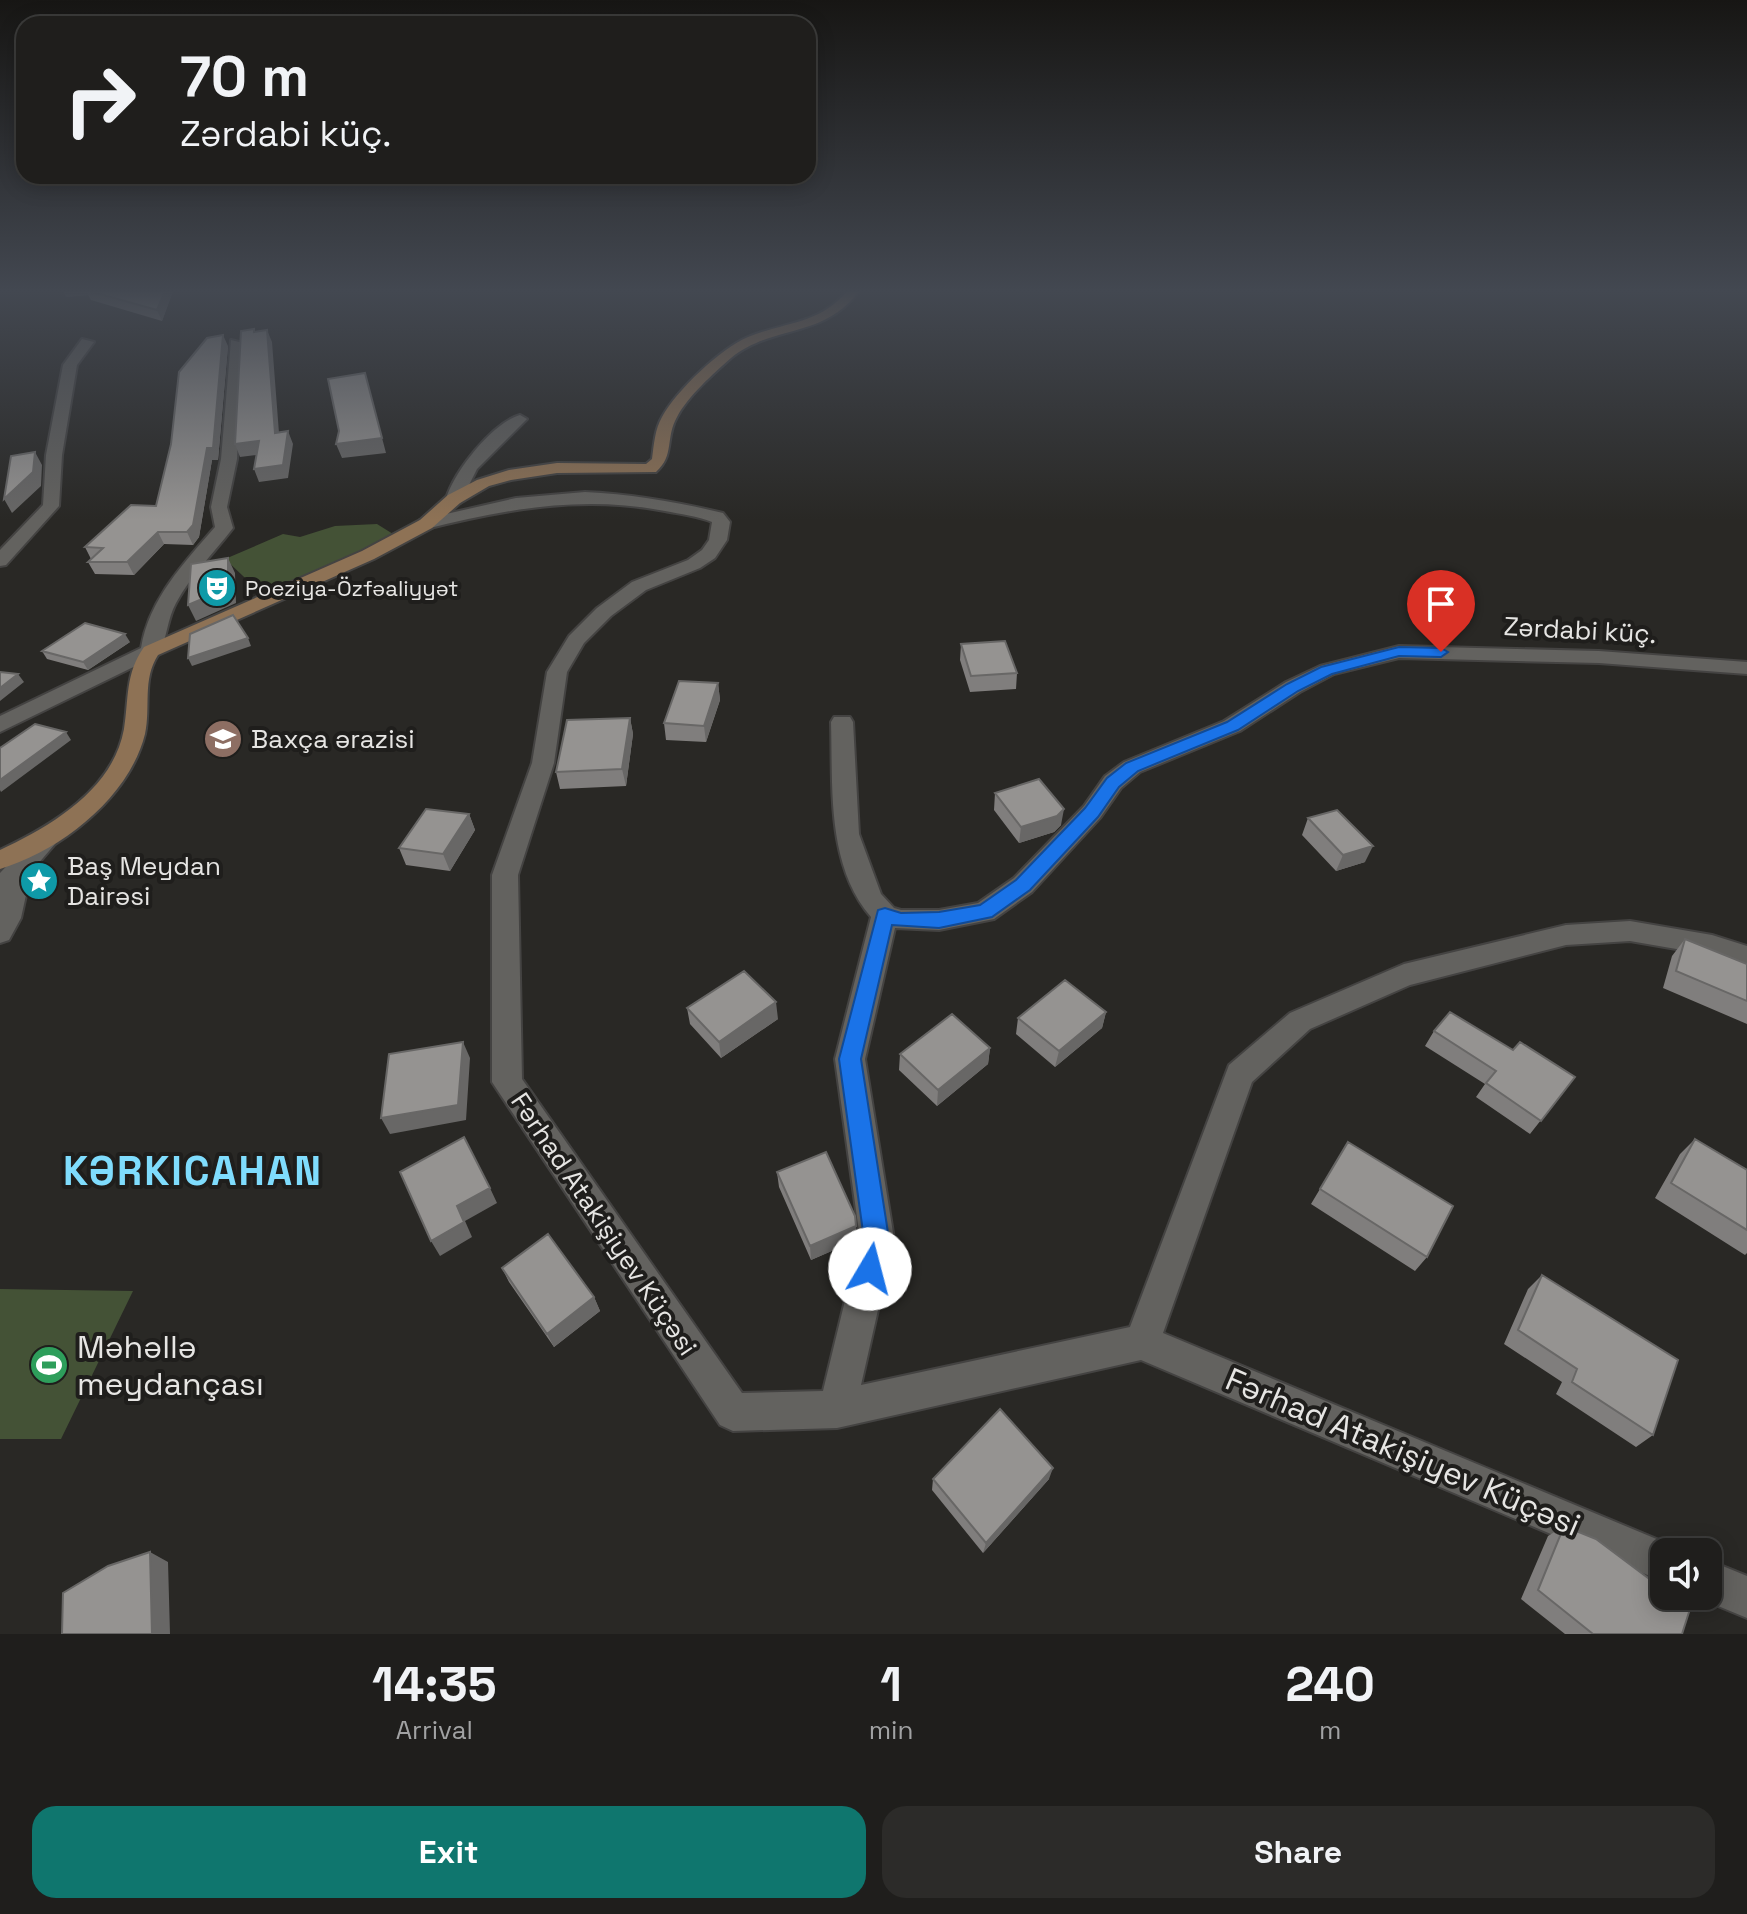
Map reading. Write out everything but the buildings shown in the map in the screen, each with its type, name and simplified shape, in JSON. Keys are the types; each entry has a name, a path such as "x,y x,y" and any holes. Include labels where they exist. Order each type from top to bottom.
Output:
{"street":[{"path":"0,561 51,506 54,455 70,367"},
{"path":"0,889 10,865 86,812 122,762 134,731 137,676 151,651 151,638 176,587 224,528 219,507 229,459 235,367"},
{"path":"0,725 151,651 368,555 426,524 454,499 483,483 557,468 650,469 660,460 662,427 675,406 704,379 711,367"},
{"path":"454,499 456,487 520,419"},
{"name":"Fərhad Atakişiyev Küçəsi","path":"426,524 520,503 573,498 609,498 661,505 717,517 721,522 718,540 709,554 694,564 639,586 604,612 576,640 557,672 543,763 505,875 507,1082 733,1412 837,1409 1141,1342 1650,1556"},
{"name":"Zərdabi küç.","path":"885,915 901,920 939,920 985,912 1023,885 1092,812 1113,782 1132,767 1232,726 1293,687 1327,670 1399,652 1599,657 1747,668"},
{"path":"837,1409 877,1239 850,1059 885,915 870,898 847,834 842,722"},
{"path":"0,933 8,918 10,865"},
{"path":"1141,1342 1161,1295 1240,1074 1300,1021 1404,975 1566,935 1630,931 1712,945 1747,957"},
{"path":"1722,1587 1747,1597"}],"green space":[{"path":"377,524 393,534 262,594 225,559 283,534 300,537 335,526"},
{"name":"Məhəllə meydançası","path":"0,1289 133,1291 61,1439 0,1439"}],"place":[{"name":"Poeziya-Özfəaliyyət","path":"217,588"},
{"name":"Baxça ərazisi","path":"223,739"},
{"name":"Baş Meydan Dairəsi","path":"39,881"},
{"name":"Məhəllə meydançası","path":"49,1365"}],"district":[{"name":"KƏRKICAHAN","path":"193,1171"}],"route":[{"path":"870,1269 877,1239 856,1116 850,1059 885,915 901,920 939,920 985,912 1023,885 1092,812 1113,782 1132,767 1232,726 1293,687 1327,670 1399,652 1441,652"}]}
